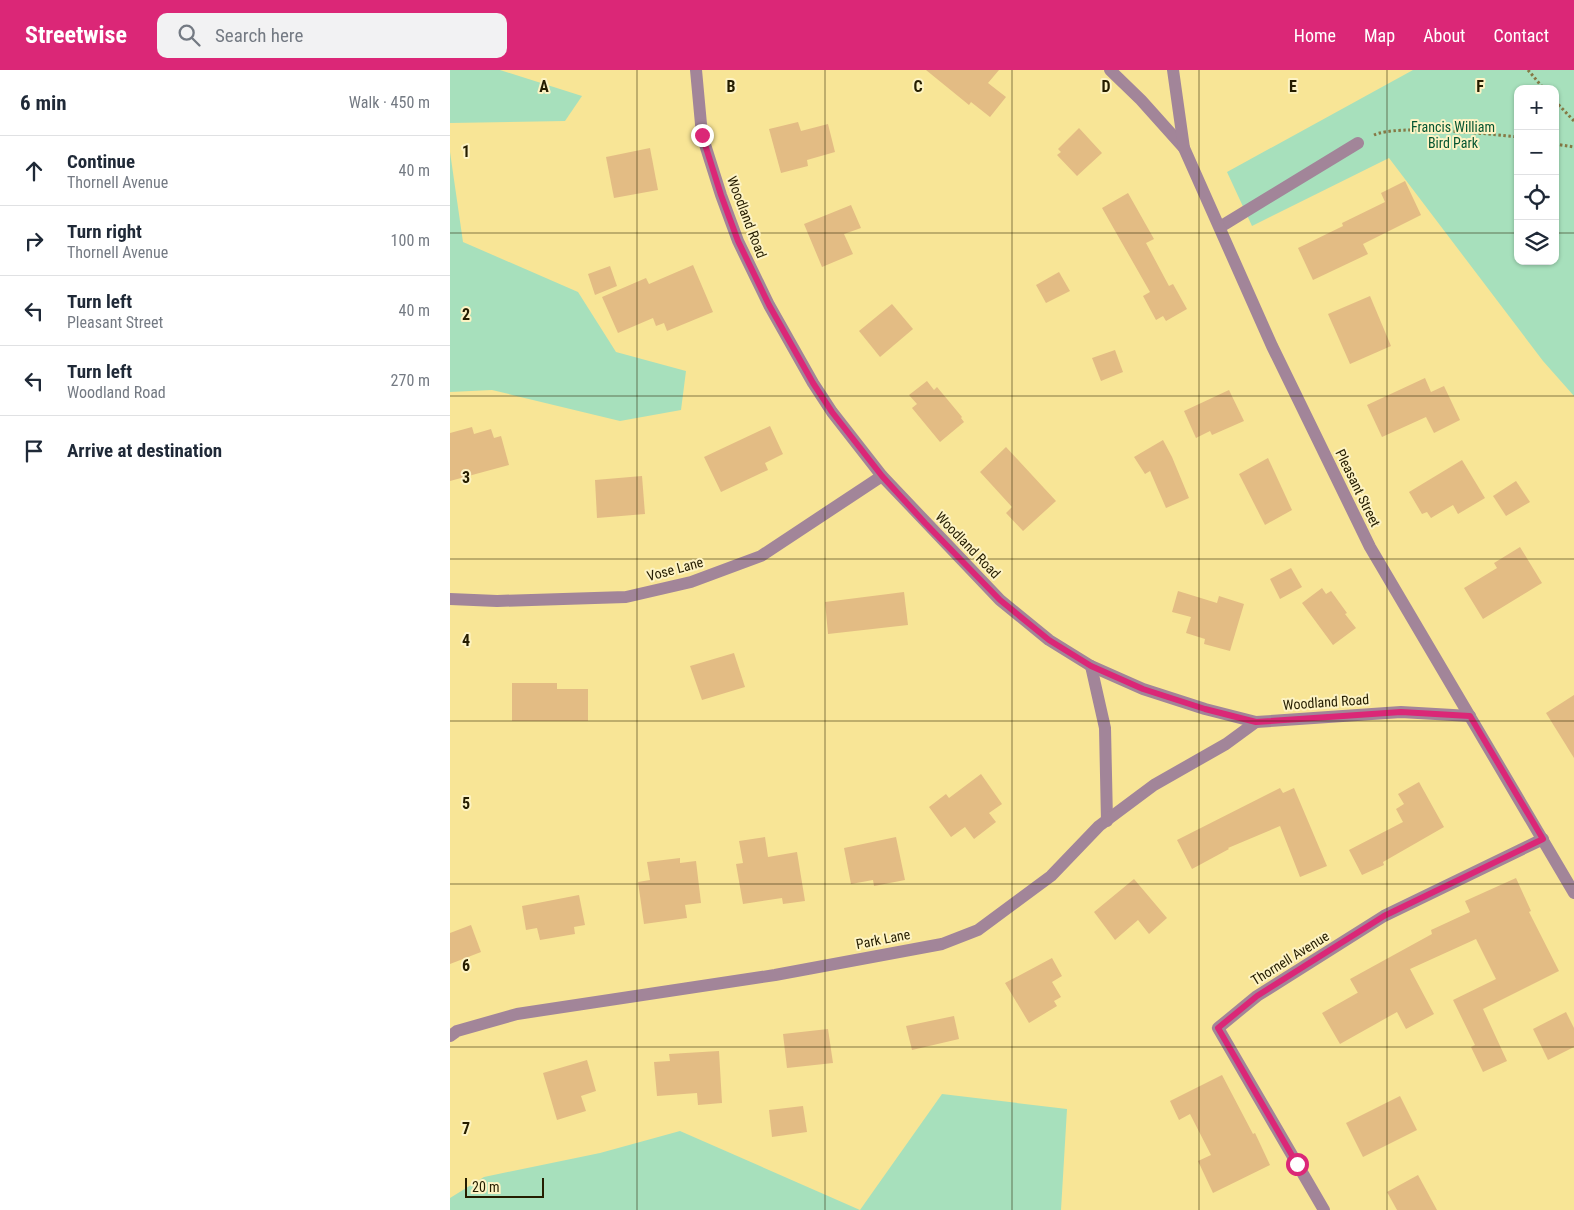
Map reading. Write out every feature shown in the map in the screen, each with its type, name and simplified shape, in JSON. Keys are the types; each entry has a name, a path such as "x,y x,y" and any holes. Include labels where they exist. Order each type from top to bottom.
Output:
{"street":[{"name":"Woodland Road","path":"696,70 702,135 738,241 769,305 813,383 832,412 882,476 1000,600 1049,640 1091,666 1143,689 1205,709 1256,722 1401,712 1470,716"},
{"path":"1110,70 1141,100 1184,148"},
{"name":"Pleasant Street","path":"1173,70 1184,148 1272,346 1370,548 1574,893"},
{"path":"1220,227 1358,143"},
{"name":"Vose Lane","path":"450,600 497,601 626,597 691,582 761,556 882,476"},
{"path":"1091,666 1104,728 1107,821"},
{"name":"Park Lane","path":"450,1036 457,1031 517,1014 775,975 942,944 978,930 1051,876 1099,826 1154,785 1226,744 1256,722"},
{"name":"Thornell Avenue","path":"1324,1210 1218,1028 1257,996 1384,916 1543,839"}],"path":[{"path":"1528,70 1541,85"},
{"path":"1559,105 1574,121"},
{"path":"1358,143 1379,133 1402,131 1514,137"},
{"path":"1559,145 1574,147"}],"green space":[{"path":"450,70 500,70 582,96 565,121 450,123"},
{"name":"Francis William Bird Park","path":"1413,70 1574,70 1574,396 1543,361 1389,158 1252,226 1227,172"},
{"path":"450,152 463,242 578,292 616,352 686,371 681,410 620,421 492,390 450,392"},
{"path":"942,1094 1067,1109 1061,1210 860,1210"},
{"path":"680,1131 860,1210 450,1210 450,1198 484,1177 600,1153"}],"building":[{"path":"926,70 999,70 988,83 1006,97 990,117 971,102 969,105"},
{"path":"798,122 801,131 828,124 835,152 807,160 808,166 781,173 769,129"},
{"path":"1079,128 1102,153 1077,176 1057,155 1061,152 1058,149"},
{"path":"650,148 658,190 614,198 606,157"},
{"path":"1405,181 1421,215 1363,244 1368,254 1313,280 1298,248 1343,226 1342,223 1385,202 1381,193"},
{"path":"1128,193 1154,239 1146,243 1169,286 1173,284 1187,309 1166,321 1163,316 1156,320 1143,296 1150,292 1102,208"},
{"path":"851,205 861,228 844,234 853,254 822,267 804,224"},
{"path":"693,265 713,312 667,331 664,323 656,326 653,318 618,333 602,297 646,278 649,284"},
{"path":"610,266 617,286 595,295 588,274"},
{"path":"1059,272 1070,291 1046,303 1036,285"},
{"path":"1370,296 1391,346 1350,364 1328,314"},
{"path":"892,304 913,329 880,357 859,331"},
{"path":"1115,350 1123,372 1101,381 1092,358"},
{"path":"1425,378 1431,392 1444,386 1460,420 1434,433 1426,417 1382,437 1367,405"},
{"path":"927,381 934,390 937,387 964,422 940,442 912,408 917,404 909,395"},
{"path":"1229,390 1244,421 1212,435 1210,431 1196,438 1184,411"},
{"path":"770,426 783,454 765,463 768,470 721,492 704,457"},
{"path":"472,427 474,434 491,429 494,438 501,436 509,465 450,481 450,433"},
{"path":"1163,440 1189,498 1166,508 1150,471 1145,474 1134,457"},
{"path":"1006,447 1056,501 1023,531 1006,513 1012,507 980,472"},
{"path":"1268,458 1292,510 1265,525 1239,474"},
{"path":"1462,460 1485,498 1458,514 1453,505 1431,518 1427,512 1422,514 1409,492"},
{"path":"642,476 645,514 597,518 595,480"},
{"path":"1516,481 1530,502 1506,516 1493,496"},
{"path":"1520,547 1542,583 1483,619 1464,588 1497,568 1494,563"},
{"path":"1291,568 1302,587 1280,599 1270,579"},
{"path":"1322,588 1326,594 1331,591 1356,628 1333,645 1302,603"},
{"path":"1178,591 1217,603 1219,596 1244,604 1230,651 1204,644 1205,639 1186,633 1191,617 1172,612"},
{"path":"904,592 908,625 828,634 825,602"},
{"path":"734,653 745,687 702,700 690,666"},
{"path":"512,683 557,683 557,689 588,689 588,721 512,721"},
{"path":"1574,695 1574,758 1546,713"},
{"path":"981,774 1002,804 989,813 996,822 974,839 965,827 951,837 929,807 946,794 949,798"},
{"path":"1419,782 1444,827 1383,862 1384,865 1362,875 1349,850 1403,822 1396,809 1404,804 1398,794"},
{"path":"1280,788 1283,793 1294,788 1327,866 1300,877 1280,826 1228,848 1192,869 1177,840"},
{"path":"765,837 768,857 797,852 805,901 783,904 782,898 743,904 736,864 743,863 739,841"},
{"path":"896,837 905,880 874,886 873,880 851,884 844,848"},
{"path":"680,858 680,863 696,861 701,903 685,905 687,918 644,924 638,882 650,880 647,862"},
{"path":"1516,878 1531,911 1529,912 1559,971 1483,1009 1507,1061 1483,1072 1471,1047 1475,1045 1453,1000 1496,979 1476,939 1410,969 1434,1014 1406,1029 1397,1012 1340,1044 1322,1013 1358,993 1350,979 1432,934 1431,930 1470,912 1465,901"},
{"path":"1134,879 1167,918 1149,934 1138,920 1115,940 1094,912"},
{"path":"579,895 585,925 574,927 575,934 540,940 537,928 526,930 522,906"},
{"path":"471,925 481,952 450,964 450,933"},
{"path":"1052,958 1062,976 1052,982 1061,997 1054,1001 1057,1006 1029,1023 1005,983"},
{"path":"1566,1012 1574,1028 1574,1047 1548,1060 1533,1029"},
{"path":"954,1016 959,1039 912,1050 906,1026"},
{"path":"828,1029 833,1063 787,1068 783,1034"},
{"path":"719,1051 722,1103 698,1105 697,1093 657,1096 654,1062 670,1061 669,1054"},
{"path":"587,1060 596,1091 581,1096 586,1111 557,1120 543,1073"},
{"path":"1222,1075 1253,1134 1255,1133 1270,1165 1213,1193 1198,1161 1211,1155 1190,1114 1179,1120 1170,1101"},
{"path":"1400,1096 1417,1130 1363,1157 1346,1123"},
{"path":"803,1106 807,1132 772,1137 769,1110"},
{"path":"1418,1175 1437,1210 1397,1210 1387,1192"}],"route":[{"path":"702,135 738,241 769,305 813,383 832,412 882,476 1000,600 1049,640 1091,666 1143,689 1205,709 1256,722 1401,712 1470,716 1543,839 1384,916 1257,996 1218,1028 1297,1164"}]}
